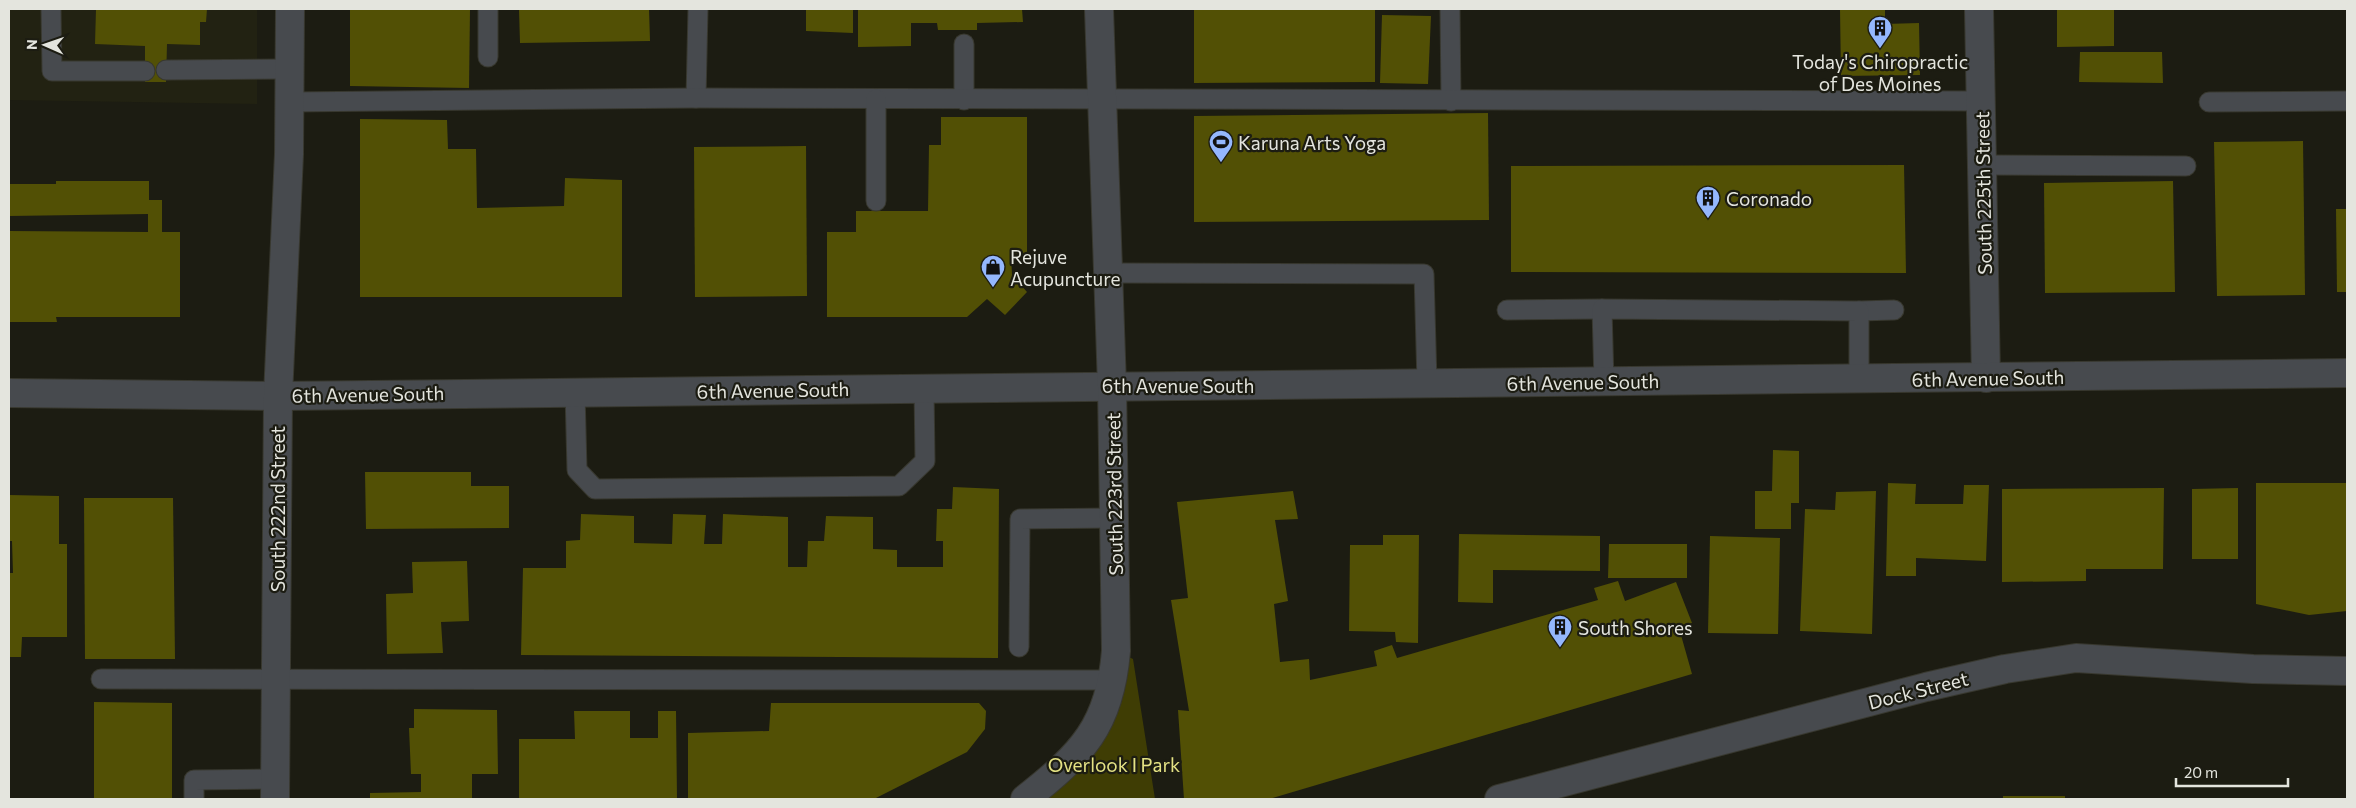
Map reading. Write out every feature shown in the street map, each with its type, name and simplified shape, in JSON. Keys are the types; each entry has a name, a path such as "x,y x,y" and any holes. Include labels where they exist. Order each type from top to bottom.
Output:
{"street":[{"name":"South 222nd Street","path":"275,789 278,396 289,102 290,9"},
{"name":"South 223rd Street","path":"1025,799 1067,764 1091,735 1106,706 1114,680 1116,651 1112,386 1099,9"},
{"name":"South 225th Street","path":"1979,9 1986,378"},
{"name":"6th Avenue South","path":"9,393 278,396 2347,374"},
{"name":"Dock Street","path":"1500,799 1926,687 2005,669 2076,658 2253,669 2347,671"}],"lane":[{"path":"51,9 52,71 145,71"},
{"path":"488,9 488,57"},
{"path":"696,98 698,9"},
{"path":"1450,9 1451,101"},
{"path":"964,44 964,100"},
{"path":"166,70 289,69"},
{"path":"289,102 696,98 1981,101"},
{"path":"876,99 876,201"},
{"path":"2209,102 2347,101"},
{"path":"1982,165 2186,166"},
{"path":"1108,273 1424,274 1426,383"},
{"path":"1602,309 1604,382"},
{"path":"1507,310 1894,310"},
{"path":"1859,311 1860,379"},
{"path":"575,392 576,470 595,489 899,486 925,461 924,388"},
{"path":"1020,647 1020,519 1114,518"},
{"path":"101,678 276,680 1114,680"},
{"path":"194,799 194,780 275,789"}],"shaded area":[{"path":"9,9 257,9 257,104 9,100"}],"green space":[{"name":"Overlook I Park","path":"1116,651 1133,659 1155,799 1025,799 1078,753"}],"building":[{"path":"96,9 207,9 206,22 200,22 200,45 167,44 166,82 145,82 145,46 95,44"},
{"path":"350,9 470,9 469,88 350,86"},
{"path":"519,9 649,9 650,41 520,43"},
{"path":"806,9 853,9 853,33 806,31"},
{"path":"858,9 1022,9 1023,22 977,23 977,30 938,30 937,23 911,23 911,46 858,47"},
{"path":"1194,9 1375,9 1375,82 1194,83"},
{"name":"Today's Chiropractic of Des Moines","path":"1840,9 1885,9 1885,24 1919,23 1920,75 1841,76"},
{"path":"2057,9 2114,9 2114,46 2057,47"},
{"path":"1382,15 1431,16 1428,84 1380,83"},
{"path":"2080,52 2162,52 2163,83 2079,82"},
{"path":"1488,113 1489,220 1194,222 1194,116"},
{"path":"941,117 1027,117 1027,254 1011,254 1012,275 1027,292 1005,315 987,299 967,317 827,317 827,232 856,232 856,211 928,211 929,145 941,145"},
{"path":"360,119 447,120 448,149 476,149 477,208 564,206 565,178 622,180 622,297 360,297"},
{"path":"2303,141 2305,295 2217,296 2214,142"},
{"path":"806,146 807,296 695,297 694,147"},
{"name":"Coronado","path":"1904,165 1906,273 1511,272 1511,166"},
{"path":"56,181 149,181 149,200 162,200 162,232 180,232 180,317 56,317 57,322 9,322 9,231 148,232 148,214 9,216 9,184 56,184"},
{"path":"2173,181 2175,292 2045,293 2044,183"},
{"path":"2336,209 2347,209 2347,292 2337,292"},
{"path":"1773,450 1799,451 1799,503 1791,503 1791,529 1755,529 1755,491 1772,491"},
{"path":"365,472 471,472 471,486 509,486 509,528 366,529"},
{"path":"1888,483 1916,484 1915,504 1963,504 1964,485 1989,485 1986,561 1916,558 1916,576 1886,576"},
{"path":"2256,483 2347,483 2347,611 2309,615 2256,604"},
{"path":"953,487 999,489 998,658 521,655 523,568 566,568 566,541 580,540 581,514 634,516 634,543 672,544 673,514 706,515 704,544 722,544 723,514 788,517 788,567 807,567 808,541 824,541 826,516 873,517 873,549 897,550 897,567 943,567 943,541 936,541 937,509 952,509"},
{"path":"2164,488 2163,569 2086,569 2086,581 2002,582 2002,489"},
{"path":"2238,488 2238,559 2192,559 2192,489"},
{"name":"South Shores","path":"1293,491 1298,519 1275,520 1288,601 1274,604 1280,662 1309,659 1310,680 1377,666 1374,651 1392,645 1397,658 1598,600 1594,588 1618,581 1625,601 1676,582 1692,623 1679,628 1692,674 1269,799 1184,799 1178,710 1189,711 1171,600 1188,598 1177,502"},
{"path":"1876,491 1872,634 1800,631 1805,509 1835,510 1836,492"},
{"path":"9,495 59,496 59,544 67,544 67,637 22,637 21,657 9,657 9,573 13,573 12,541 9,541"},
{"path":"84,498 173,498 175,659 85,659"},
{"path":"1459,534 1600,536 1600,571 1493,570 1493,603 1458,602"},
{"path":"1383,535 1419,535 1418,643 1396,642 1395,632 1349,631 1350,545 1383,545"},
{"path":"1710,536 1780,538 1778,634 1708,633"},
{"path":"1609,544 1687,544 1687,578 1608,578"},
{"path":"467,561 469,621 441,622 443,653 387,654 386,594 413,593 412,562"},
{"path":"94,702 172,703 172,799 94,799"},
{"path":"771,703 979,703 986,711 985,729 967,752 874,799 688,799 688,733 769,731"},
{"path":"414,709 497,710 498,774 472,774 472,799 370,799 370,793 421,792 421,774 411,774 409,728 414,728"},
{"path":"574,711 630,711 630,738 658,738 658,711 676,711 677,799 519,799 519,739 575,739"},
{"path":"2003,796 2065,796 2065,799 2003,799"}],"place":[{"name":"Today's Chiropractic of Des Moines","path":"1880,49"},
{"name":"Karuna Arts Yoga","path":"1221,163"},
{"name":"Coronado","path":"1708,219"},
{"name":"Rejuve Acupuncture","path":"993,288"},
{"name":"South Shores","path":"1560,648"}]}
